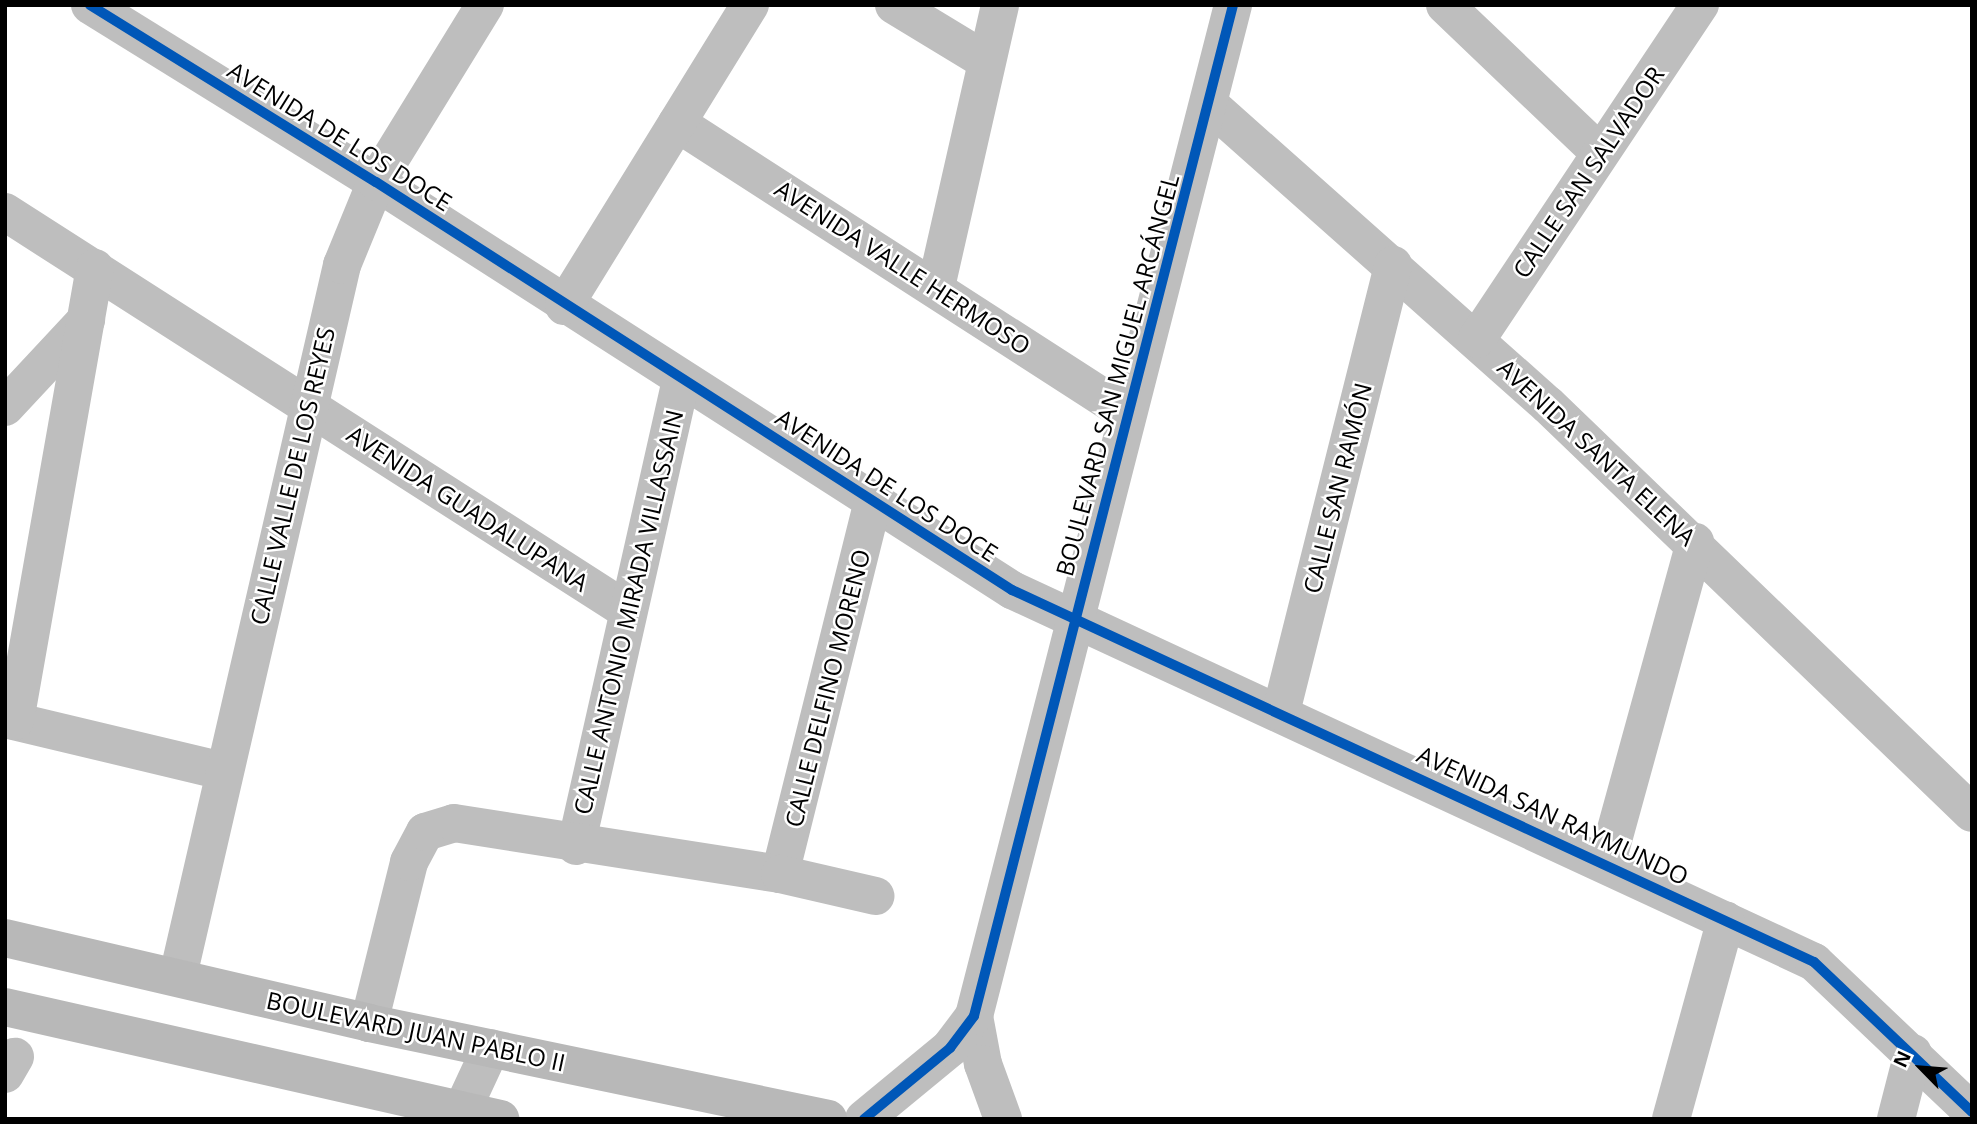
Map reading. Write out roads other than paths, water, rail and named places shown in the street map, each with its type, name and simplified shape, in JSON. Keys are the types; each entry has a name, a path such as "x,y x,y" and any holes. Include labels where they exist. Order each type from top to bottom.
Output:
{"street":[{"name":"AVENIDA DE LOS DOCE","path":"90,5 376,182 564,306 1012,590 1075,618"},
{"name":"CALLE VALLE DE LOS REYES","path":"178,976 307,405 342,265 376,182 485,5"},
{"path":"564,306 750,5"},
{"path":"894,5 986,61"},
{"path":"936,286 1000,5"},
{"name":"BOULEVARD SAN MIGUEL ARCÁNGEL","path":"864,1119 950,1048 974,1016 1127,413 1210,105 1233,5"},
{"path":"1445,5 1600,153"},
{"name":"CALLE SAN SALVADOR","path":"1477,339 1700,5"},
{"name":"AVENIDA SANTA ELENA","path":"1210,105 1477,339 1695,542 1972,813"},
{"name":"AVENIDA VALLE HERMOSO","path":"677,123 936,286 1127,413"},
{"name":"AVENIDA GUADALUPANA","path":"5,212 628,611"},
{"name":"CALLE SAN RAMÓN","path":"1281,712 1393,265"},
{"path":"95,268 10,720 224,771"},
{"path":"5,407 86,320"},
{"name":"CALLE ANTONIO MIRADA VILLASSAIN","path":"576,846 681,379"},
{"name":"CALLE DELFINO MORENO","path":"780,874 873,501"},
{"path":"1607,862 1695,542"},
{"name":"AVENIDA SAN RAYMUNDO","path":"1075,618 1607,862 1814,962 1972,1112"},
{"path":"369,1023 409,862 425,832 454,823 576,846 780,874 875,896"},
{"path":"1671,1119 1726,920"},
{"name":"BOULEVARD JUAN PABLO II","path":"5,938 178,976 369,1023 828,1119"},
{"path":"5,1007 461,1115 500,1119"},
{"name":"BOULEVARD SAN MIGUEL ARCÁNGEL","path":"974,1016 984,1064 1003,1119"},
{"path":"461,1115 492,1048"},
{"path":"1896,1119 1913,1054"}]}
